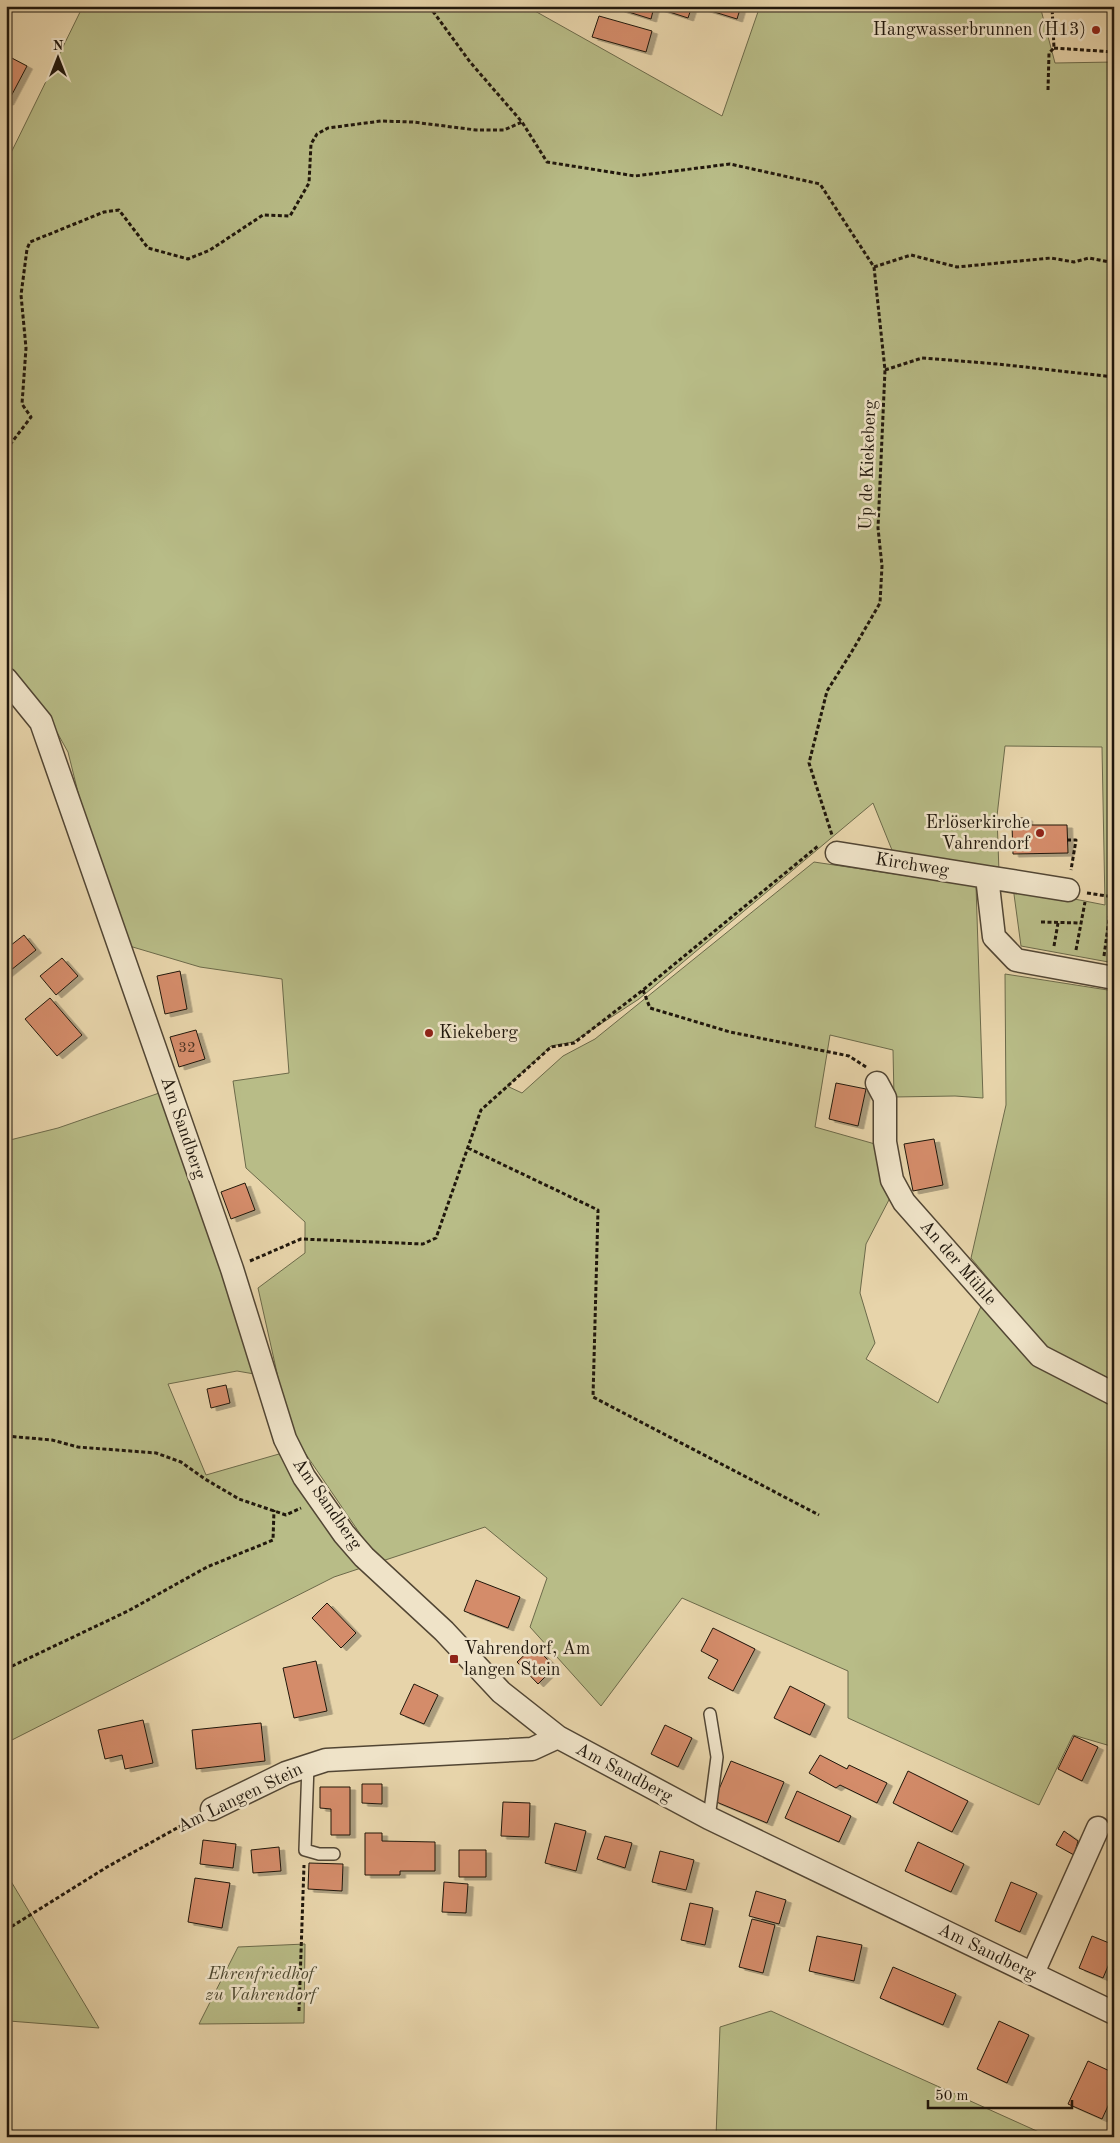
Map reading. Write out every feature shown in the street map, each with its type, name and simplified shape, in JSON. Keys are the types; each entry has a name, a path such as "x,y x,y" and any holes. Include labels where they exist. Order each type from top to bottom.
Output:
{"street":[{"name":"Am Sandberg","path":"6,679 41,722 232,1269 285,1438 310,1485 344,1534 364,1557 444,1631 501,1692 558,1738 709,1818 1114,2013"},
{"name":"Kirchweg","path":"834,843 987,877 1078,891"},
{"path":"987,877 994,937 1016,960 1114,978"},
{"name":"An der Mühle","path":"878,1083 885,1098 885,1142 892,1180 904,1202 1040,1356 1114,1394"},
{"name":"Am Langen Stein","path":"212,1809 286,1773 326,1760 532,1749 558,1738"},
{"path":"1032,1973 1098,1828"}],"lane":[{"path":"709,1818 717,1757 710,1714"},
{"path":"308,1765 305,1850 318,1854 334,1854"}],"path":[{"name":"Up de Kiekeberg","path":"429,6 470,62 522,122 547,162 634,176 730,164 820,184 874,266 884,370 878,528 882,566 880,603 827,691 809,763 834,843"},
{"path":"1048,90 1049,53 1054,48 1052,6"},
{"path":"1054,48 1114,52"},
{"path":"6,450 31,417 22,404 26,348 21,295 27,249 30,242 104,212 119,210 148,248 188,259 210,250 263,215 290,216 309,184 311,144 317,134 328,128 381,121 413,122 476,130 504,130 522,122"},
{"path":"874,266 911,255 957,268 1051,258 1074,262 1089,258 1114,263"},
{"path":"884,370 922,358 998,364 1114,377"},
{"path":"1067,840 1076,840 1081,923 1076,951"},
{"path":"232,1269 301,1239 423,1244 436,1238 481,1110 490,1101 551,1047 574,1043 834,843"},
{"path":"1078,891 1113,897 1104,956"},
{"path":"1041,922 1081,923"},
{"path":"1054,947 1058,923"},
{"path":"643,990 650,1008 730,1032 849,1056 870,1069 878,1083"},
{"path":"468,1148 598,1210 593,1397 819,1514"},
{"path":"6,1436 52,1440 78,1447 156,1453 181,1462 239,1499 274,1510 273,1540 207,1567 120,1615 6,1669"},
{"name":"Am Langen Stein","path":"6,1930 108,1868 212,1809"},
{"path":"299,2012 305,1850"}],"green space":[{"path":"83,6 526,6 722,116 760,6 1040,6 1055,63 1114,62 1114,963 1021,946 1013,887 1105,905 1102,747 1005,746 997,816 999,872 896,860 873,803 639,999 573,1042 551,1046 507,1086 522,1093 563,1056 595,1039 814,862 976,886 983,1098 955,1096 894,1097 893,1050 830,1035 815,1127 875,1144 892,1194 866,1244 860,1293 875,1343 866,1359 938,1403 983,1302 1034,1364 1114,1406 1114,1747 1073,1735 1039,1805 848,1718 848,1671 682,1598 601,1706 530,1627 547,1578 485,1527 334,1577 6,1743 6,1141 58,1128 165,1091 260,1375 237,1371 168,1384 206,1475 279,1454 346,1549 365,1541 290,1431 258,1288 305,1253 305,1222 246,1168 233,1081 289,1073 282,979 200,967 126,945 104,897 68,752 49,718 6,664 6,163"},
{"path":"1005,974 1114,991 1114,1381 1045,1346 971,1258 1006,1105"},
{"path":"6,1873 99,2028 9,2021 6,2019"},
{"name":"Ehrenfriedhof zu Vahrendorf","path":"305,1944 304,2023 199,2024 238,1947"},
{"path":"771,2011 1050,2137 716,2137 720,2027"}],"building":[{"path":"620,6 692,6 688,18 654,7 651,19 619,9"},
{"path":"695,6 741,6 737,19"},
{"path":"599,16 652,31 646,52 592,37"},
{"path":"6,55 27,66 8,102 6,102"},
{"name":"Erlöserkirche Vahrendorf","path":"1014,818 1027,818 1027,825 1067,825 1068,853 1013,854 1012,825 1015,825"},
{"path":"24,935 36,950 6,974 6,949"},
{"path":"62,958 78,976 56,995 40,976"},
{"path":"180,971 187,1009 165,1014 157,976"},
{"path":"50,998 82,1035 57,1056 25,1019"},
{"path":"196,1030 205,1059 179,1067 170,1037"},
{"path":"836,1083 866,1089 858,1126 829,1119"},
{"path":"934,1139 943,1185 913,1191 904,1144"},
{"path":"245,1183 255,1210 231,1219 221,1192"},
{"path":"226,1385 230,1403 211,1408 207,1389"},
{"path":"476,1580 520,1597 508,1628 464,1611"},
{"path":"327,1603 356,1633 341,1648 312,1618"},
{"path":"713,1628 755,1649 733,1691 708,1678 718,1660 701,1651"},
{"path":"534,1646 555,1667 538,1684 517,1662"},
{"path":"316,1661 327,1711 294,1718 283,1668"},
{"path":"414,1684 438,1695 424,1724 400,1714"},
{"path":"790,1686 825,1704 810,1735 774,1718"},
{"path":"143,1720 153,1763 125,1769 122,1755 105,1759 98,1730"},
{"path":"261,1723 265,1761 196,1769 192,1730"},
{"path":"665,1725 692,1738 678,1767 651,1754"},
{"path":"1074,1736 1098,1747 1082,1781 1058,1769"},
{"path":"820,1755 847,1769 849,1765 887,1783 877,1803 840,1785 836,1788 809,1773"},
{"path":"731,1761 784,1782 767,1823 714,1801"},
{"path":"908,1771 968,1801 952,1832 893,1803"},
{"path":"362,1784 382,1784 382,1804 362,1803"},
{"path":"320,1787 350,1787 350,1835 331,1835 331,1809 320,1808"},
{"path":"797,1791 851,1816 839,1842 785,1818"},
{"path":"503,1802 530,1803 529,1837 501,1836"},
{"path":"555,1823 586,1831 576,1871 545,1863"},
{"path":"1064,1831 1078,1841 1074,1855 1056,1845"},
{"path":"365,1833 382,1833 382,1841 435,1842 435,1871 400,1871 400,1875 365,1875"},
{"path":"605,1836 632,1843 625,1868 597,1859"},
{"path":"203,1840 236,1844 233,1868 200,1864"},
{"path":"918,1842 964,1864 951,1892 905,1871"},
{"path":"279,1847 281,1871 253,1873 251,1850"},
{"path":"459,1850 486,1850 486,1877 459,1877"},
{"path":"660,1851 694,1860 686,1890 652,1882"},
{"path":"309,1863 343,1864 342,1891 308,1889"},
{"path":"195,1878 230,1883 222,1928 188,1922"},
{"path":"444,1882 468,1884 466,1913 442,1912"},
{"path":"1011,1882 1037,1893 1020,1932 995,1921"},
{"path":"756,1891 786,1900 779,1924 749,1916"},
{"path":"690,1903 713,1908 705,1945 681,1940"},
{"path":"752,1919 775,1925 763,1973 739,1967"},
{"path":"817,1936 862,1945 854,1981 809,1971"},
{"path":"1092,1936 1114,1945 1114,1952 1103,1978 1079,1968"},
{"path":"893,1967 956,1994 943,2025 880,1998"},
{"path":"999,2021 1029,2035 1007,2083 977,2069"},
{"path":"1088,2061 1114,2073 1114,2093 1102,2119 1068,2104"}],"place":[{"name":"Hangwasserbrunnen (H13)","path":"1096,30"},
{"name":"Erlöserkirche Vahrendorf","path":"1040,833"},
{"name":"Kiekeberg","path":"429,1033"},
{"name":"Vahrendorf, Am langen Stein","path":"454,1659"}]}
